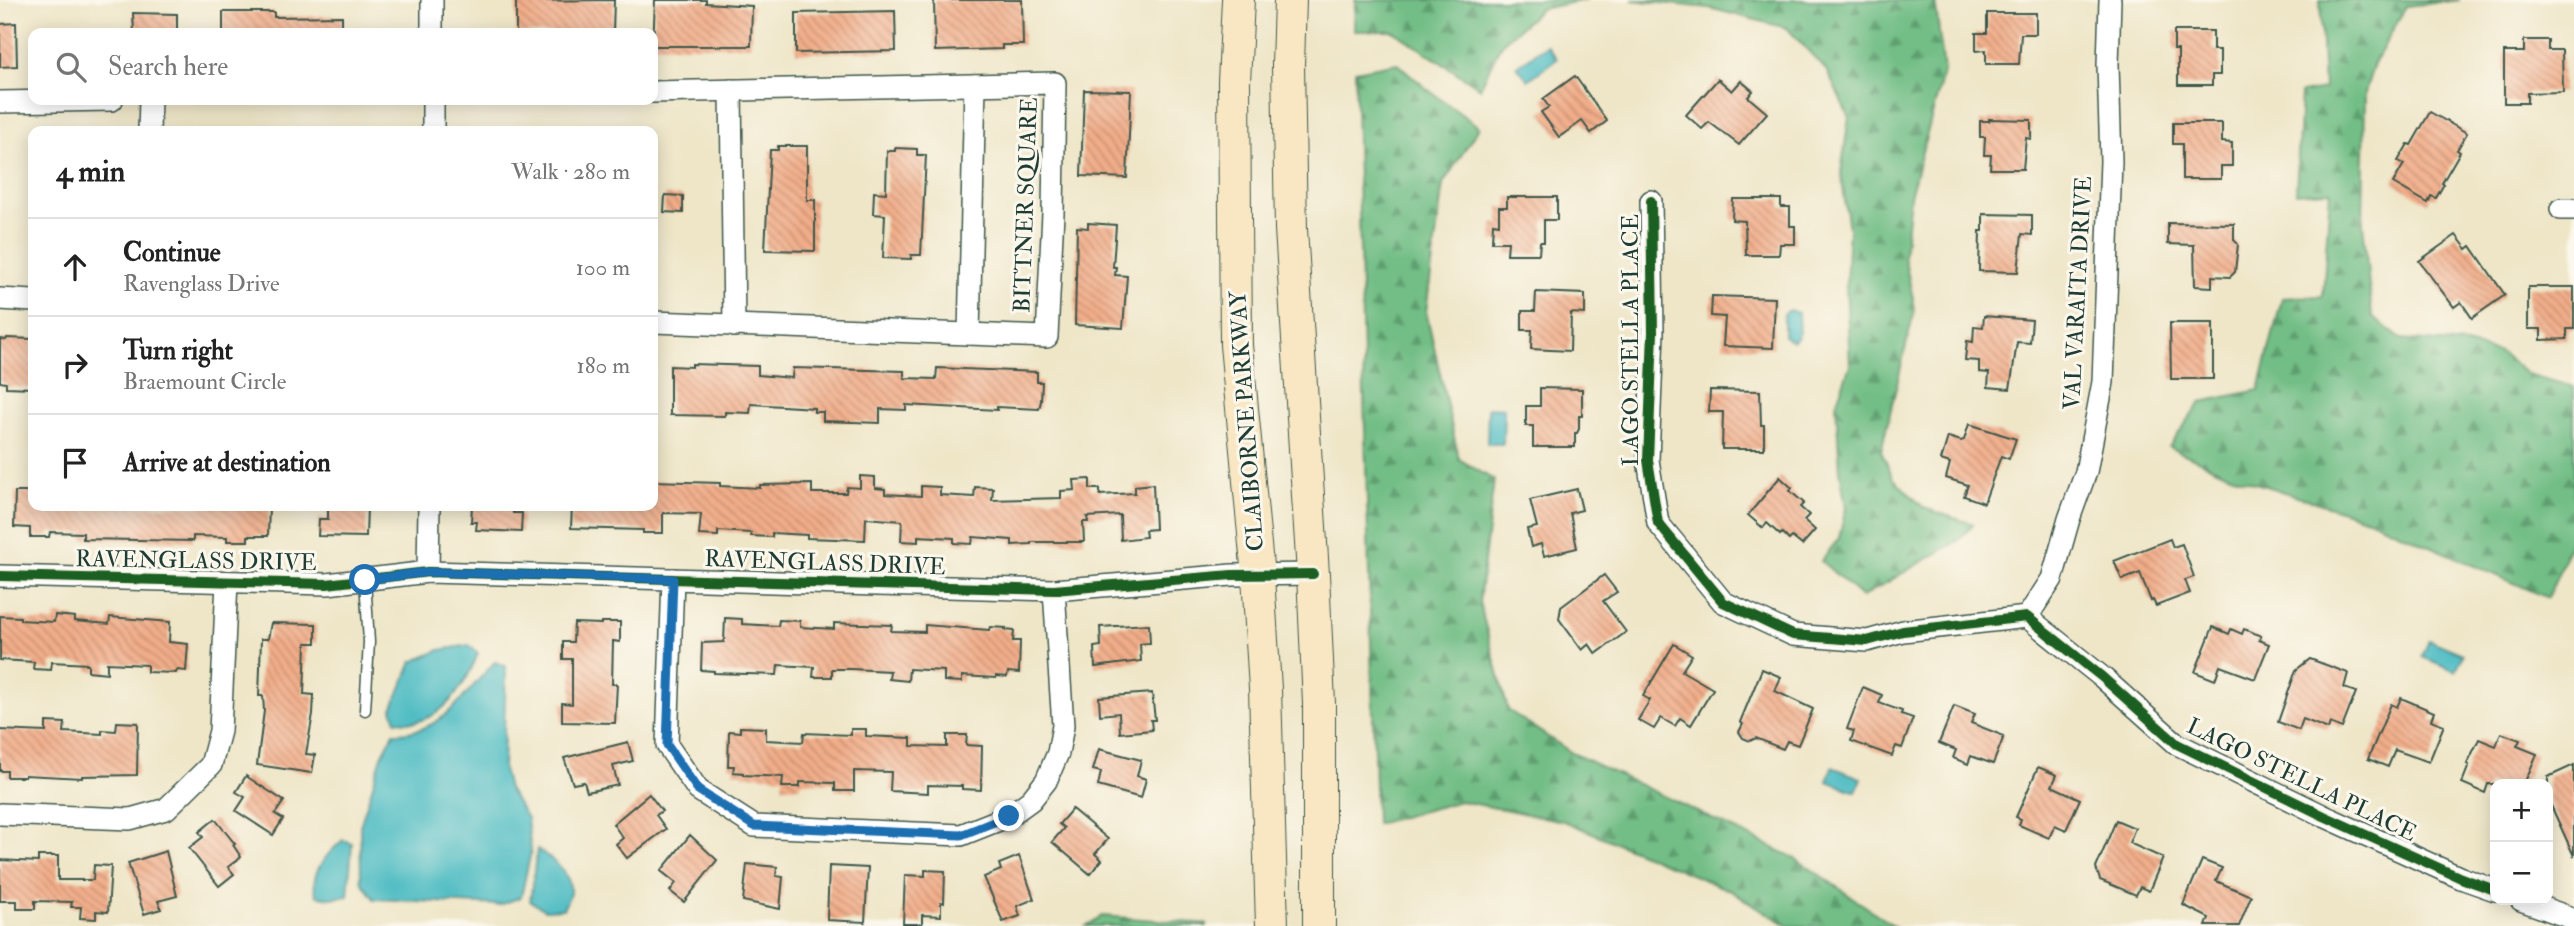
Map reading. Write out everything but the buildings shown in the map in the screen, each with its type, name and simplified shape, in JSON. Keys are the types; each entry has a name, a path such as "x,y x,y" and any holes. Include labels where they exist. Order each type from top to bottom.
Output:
{"main road":[{"name":"CLAIBORNE PARKWAY","path":"1238,0 1234,82 1236,345 1258,576 1270,799 1272,926"},
{"path":"1290,0 1288,65 1291,229 1319,705 1319,926"}],"street":[{"path":"432,0 432,28"},
{"name":"VAL VARAITA DRIVE","path":"2027,617 2052,579 2086,472 2103,382 2111,161 2108,65 2110,0"},
{"name":"BITTNER SQUARE","path":"658,92 1055,83 1053,213 1046,337 658,323"},
{"path":"969,334 975,85"},
{"path":"731,90 734,326"},
{"path":"0,102 28,101"},
{"path":"149,126 150,105"},
{"path":"433,105 433,126"},
{"name":"LAGO STELLA PLACE","path":"1651,201 1653,332 1648,460 1658,523 1723,602 1793,635 1867,641 1903,631 2027,617 2102,677 2177,744 2336,821 2461,878 2490,888"},
{"path":"0,299 28,301"},
{"path":"428,572 429,511"},
{"name":"RAVENGLASS DRIVE","path":"0,576 327,584 428,572 1054,590 1232,575 1313,574"},
{"path":"673,579 667,745 698,790 754,826 961,835 1009,816 1031,800 1046,781 1058,753 1063,726 1054,590"},
{"name":"RAVENGLASS DRIVE","path":"0,814 130,819 166,809 211,765 220,732 227,582"},
{"path":"2535,905 2574,919"}],"lane":[{"path":"365,580 369,642 365,710"}],"green space":[{"path":"1355,0 1585,0 1541,9 1501,44 1480,88 1393,31 1354,31"},
{"path":"1631,0 1935,0 1944,71 1910,196 1904,256 1915,308 1881,451 1893,478 1924,508 1973,524 1959,540 1862,597 1821,561 1839,538 1846,508 1840,471 1836,404 1850,365 1846,284 1849,229 1841,173 1849,117 1827,71 1787,28 1709,8"},
{"path":"2320,0 2460,0 2406,6 2373,66 2365,93 2363,223 2372,316 2401,339 2465,344 2500,352 2527,374 2574,387 2574,535 2548,598 2368,519 2228,474 2169,447 2201,402 2259,390 2282,298 2323,296 2330,191 2296,193 2301,93 2324,89"},
{"path":"1397,63 1479,127 1443,184 1426,311 1459,459 1494,480 1479,602 1508,710 1572,753 1795,858 1894,926 1789,926 1729,890 1564,821 1460,801 1376,824 1355,71"},
{"path":"1102,916 1207,924 1207,926 1086,926"}],"water":[{"path":"1547,45 1557,59 1528,80 1517,66"},
{"path":"1789,310 1798,313 1799,336 1793,341 1784,336 1784,313"},
{"path":"1488,407 1504,408 1503,444 1487,444"},
{"path":"2429,640 2463,654 2456,671 2422,657"},
{"path":"469,645 478,653 463,684 448,703 429,717 418,721 396,721 392,709 412,662 440,650"},
{"path":"495,662 506,667 503,769 508,789 527,818 531,852 521,897 500,905 374,899 361,881 360,826 382,756 394,733 411,732 440,719"},
{"path":"1832,767 1861,778 1856,792 1827,781"},
{"path":"343,840 352,843 348,896 317,896 317,872 331,851"},
{"path":"537,849 554,862 568,879 570,893 563,909 545,910 530,901"}],"cycle path":[{"path":"1651,201 1653,332 1648,460 1658,523 1723,602 1793,635 1867,641 1903,631 2027,617 2102,677 2177,744 2324,816 2461,878 2490,888"},
{"path":"0,576 327,584 428,572 1054,590 1232,575 1313,574"}],"route":[{"path":"365,580 428,572 673,579 667,745 698,790 754,826 961,835 1009,816"}]}
